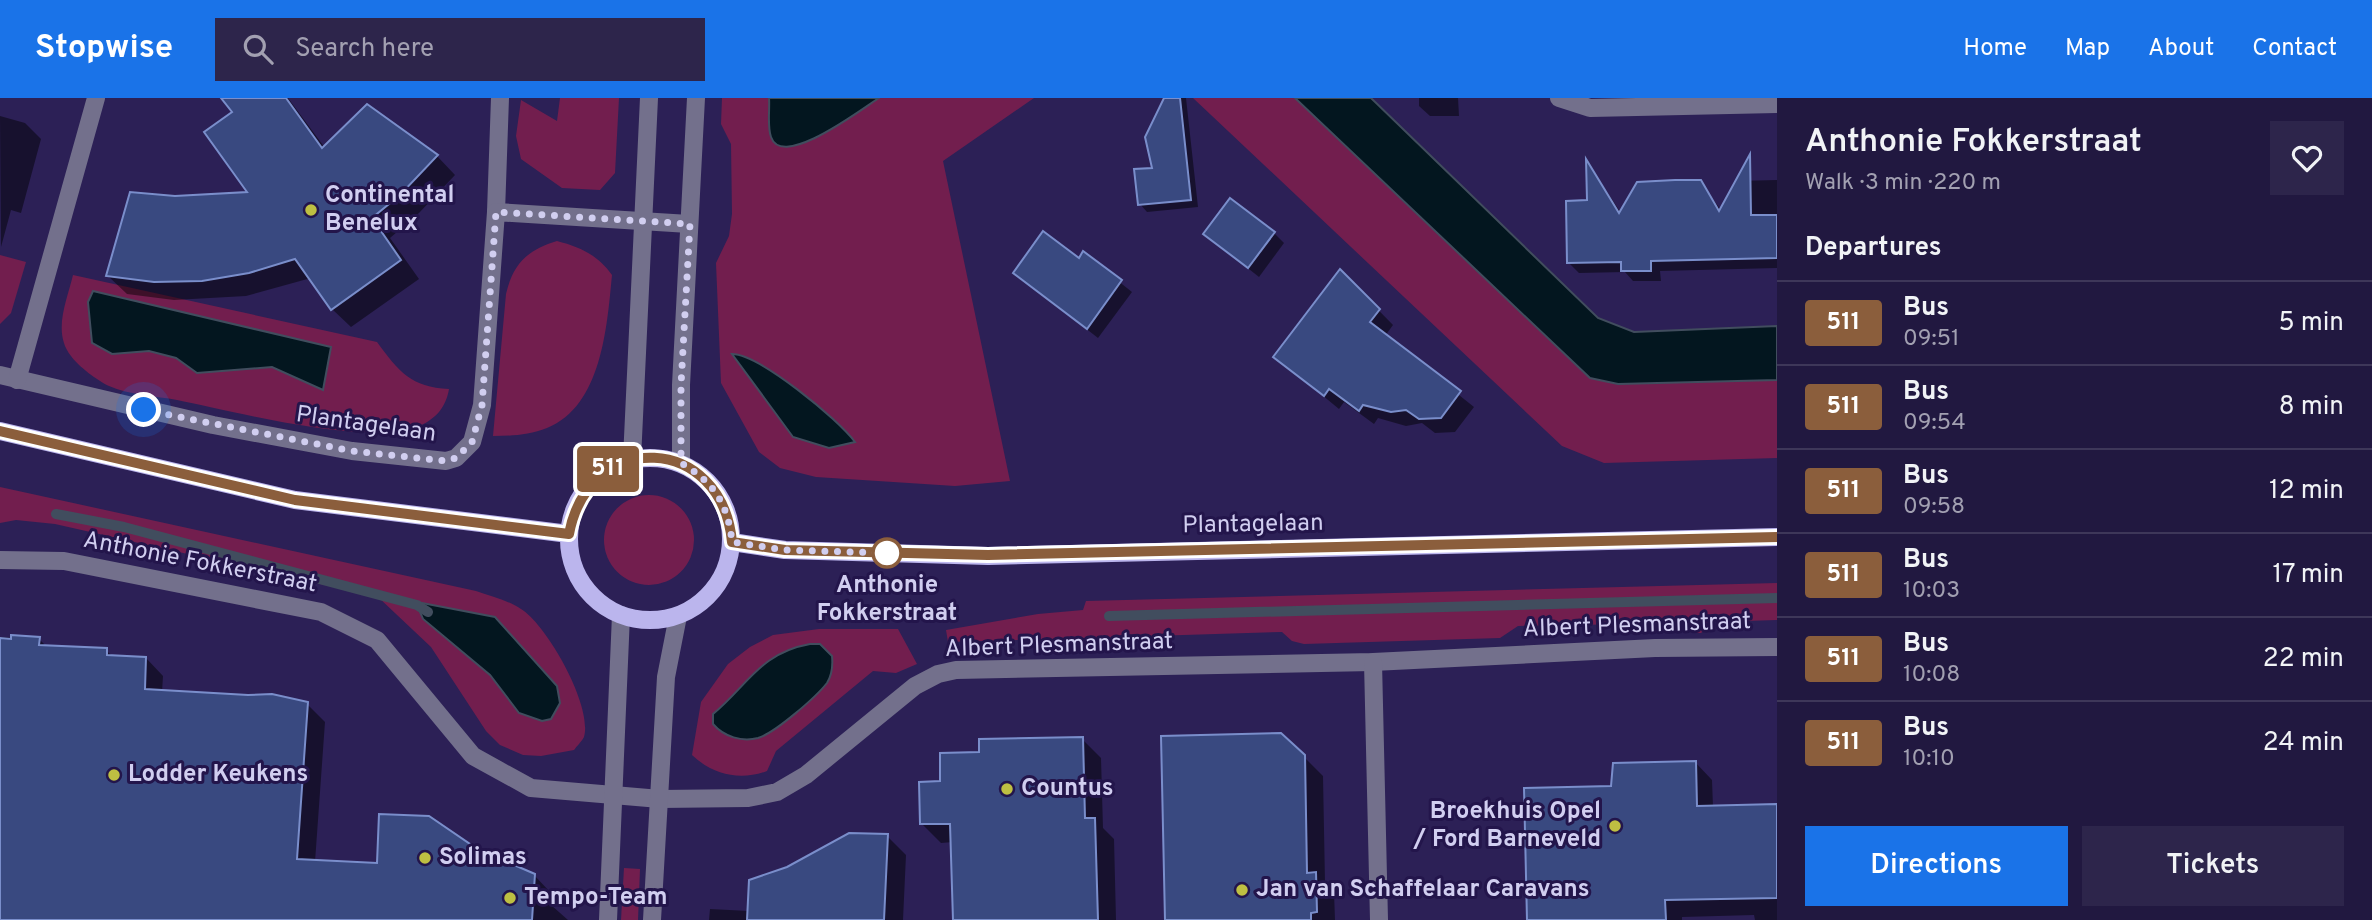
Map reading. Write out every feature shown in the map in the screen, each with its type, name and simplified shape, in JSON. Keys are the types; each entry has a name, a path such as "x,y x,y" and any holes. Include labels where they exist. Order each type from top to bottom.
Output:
{"main road":[{"path":"0,431 295,500 569,534"},
{"path":"657,457 681,463 703,476 719,494 729,517 732,542 729,561 710,594 678,616 639,620 621,615 598,602 582,583 571,560 569,534 573,513 595,478 612,466 632,459 657,457"},
{"name":"Plantagelaan","path":"732,542 785,550 988,555 1777,537"}],"street":[{"path":"9,377 96,98"},
{"name":"Plantagelaan","path":"9,377 213,425 352,451 446,461 456,458 472,442 482,405 496,212 500,98"},
{"path":"632,459 649,98"},
{"path":"681,463 681,385 696,98"},
{"path":"1559,98 1590,108 1777,104"},
{"path":"496,212 690,224"},
{"name":"Anthonie Fokkerstraat","path":"0,559 64,561 321,612 377,640 473,756 531,788 660,799"},
{"path":"608,920 621,615"},
{"path":"652,920 666,677 678,616"},
{"name":"Albert Plesmanstraat","path":"660,799 748,798 777,792 806,775 915,685 938,674 956,670 1373,662 1655,648 1777,647"},
{"path":"1373,662 1379,920"}],"shaded area":[{"path":"560,98 619,98 615,173 600,190 562,188 521,159 516,136 521,100 557,121"},
{"path":"722,98 769,98 771,137 816,138 879,98 1034,98 943,161 1010,481 955,486 816,477 780,468 759,452 721,383 716,263 729,236 732,214 731,144 721,124"},
{"path":"1193,98 1295,98 1590,378 1618,384 1777,380 1777,458 1604,463 1562,446"},
{"path":"557,241 588,253 601,262 612,275 604,340 598,362 580,402 565,417 534,432 493,436 509,283 523,260 537,249"},
{"path":"0,255 26,262 11,313 0,324"},
{"path":"73,275 377,342 399,370 425,385 449,389 447,396 434,417 416,427 392,432 363,432 298,425 117,389 99,381 83,369 65,347 62,337 63,316"},
{"path":"0,487 499,598 532,618 555,648 582,706 584,737 574,750 541,756 523,755 500,745 486,731 431,647 378,597 55,524 16,520 0,523","holes":["495,617 557,686 519,713 490,675 459,647"]},
{"path":"649,495 666,499 681,508 690,523 694,540 690,557 681,572 666,581 649,585 632,581 617,572 608,557 604,540 608,523 617,508 632,499"},
{"path":"1777,583 1777,620 1713,622 1701,633 1693,633 1679,623 1518,626 1500,638 1304,644 1292,641 1282,632 1119,637 1102,648 1088,638 948,642 946,630 1038,614 1083,610 1086,601"},
{"path":"819,629 898,629 917,664 896,673 873,671 776,751 767,771 737,776 718,771 692,755 701,702 728,664 750,647 773,635","holes":["759,669 826,683 768,733 759,737 740,739 713,714"]},
{"path":"624,868 640,869 638,920 621,920"}],"water":[{"path":"769,98 879,98 823,134 790,146 778,145 771,137"},
{"path":"1295,98 1371,98 1598,318 1634,332 1777,326 1777,380 1618,384 1590,378"},
{"path":"93,291 331,347 323,390 272,367 197,373 176,358 149,351 112,354 92,343 88,302"},
{"path":"732,354 760,365 797,389 855,442 829,448 793,437"},
{"path":"422,603 495,617 557,686 560,703 551,719 542,721 519,713 490,675 423,619 417,605"},
{"path":"820,644 832,656 831,674 822,689 795,714 765,735 752,739 728,735 713,724 713,714 767,662 793,648"}],"building":[{"path":"221,98 286,98 322,148 367,104 438,155 400,195 372,218 401,260 331,310 295,259 249,273 202,281 154,282 106,276 130,192 175,196 247,192 204,132 232,112"},
{"path":"1164,98 1180,98 1191,200 1138,205 1134,169 1152,168 1145,137"},
{"path":"1750,154 1751,215 1777,215 1777,258 1651,261 1651,271 1621,271 1621,262 1567,263 1566,201 1587,200 1586,159 1619,213 1637,182 1675,180 1701,180 1719,211"},
{"path":"1230,198 1275,232 1248,268 1203,234"},
{"path":"1043,231 1079,258 1083,251 1122,280 1087,329 1013,273"},
{"path":"1340,269 1380,309 1370,322 1461,391 1441,418 1419,419 1406,410 1391,412 1363,405 1359,411 1329,389 1324,396 1273,357"},
{"path":"11,635 40,637 39,645 107,648 107,655 146,657 145,689 272,694 308,702 297,859 377,863 379,814 429,816 479,850 535,874 532,920 0,920 0,638 11,639"},
{"path":"1281,733 1305,755 1307,873 1316,872 1317,912 1311,913 1311,920 1165,920 1161,736"},
{"path":"1083,737 1085,818 1095,818 1098,920 953,920 950,824 920,824 919,782 940,781 940,753 979,752 979,739"},
{"path":"1696,761 1697,806 1777,804 1777,898 1665,900 1666,920 1527,920 1524,788 1611,786 1613,763"},
{"path":"849,833 888,834 884,920 747,920 749,880 787,867"}],"waterway":[{"path":"56,514 124,527 417,605 428,612"},
{"path":"1109,616 1777,598"}],"bus line":[{"name":"511","path":"0,431 295,500 569,534 573,513 582,494 595,478 612,466 632,459 657,457 681,463 703,476 719,494 729,517 732,542 785,550 988,555 1777,537"}],"place":[{"name":"Continental Benelux","path":"311,210"},
{"name":"Anthonie Fokkerstraat","path":"887,553"},
{"name":"Lodder Keukens","path":"114,775"},
{"name":"Countus","path":"1007,789"},
{"name":"Broekhuis Opel / Ford Barneveld","path":"1615,826"},
{"name":"Solimas","path":"425,858"},
{"name":"Jan van Schaffelaar Caravans","path":"1242,890"},
{"name":"Tempo-Team","path":"510,898"}],"route":[{"path":"144,410 352,451 446,461 456,458 472,442 482,405 496,212 690,224 681,385 681,463 703,476 719,494 729,517 732,542 785,550 887,553"}]}
